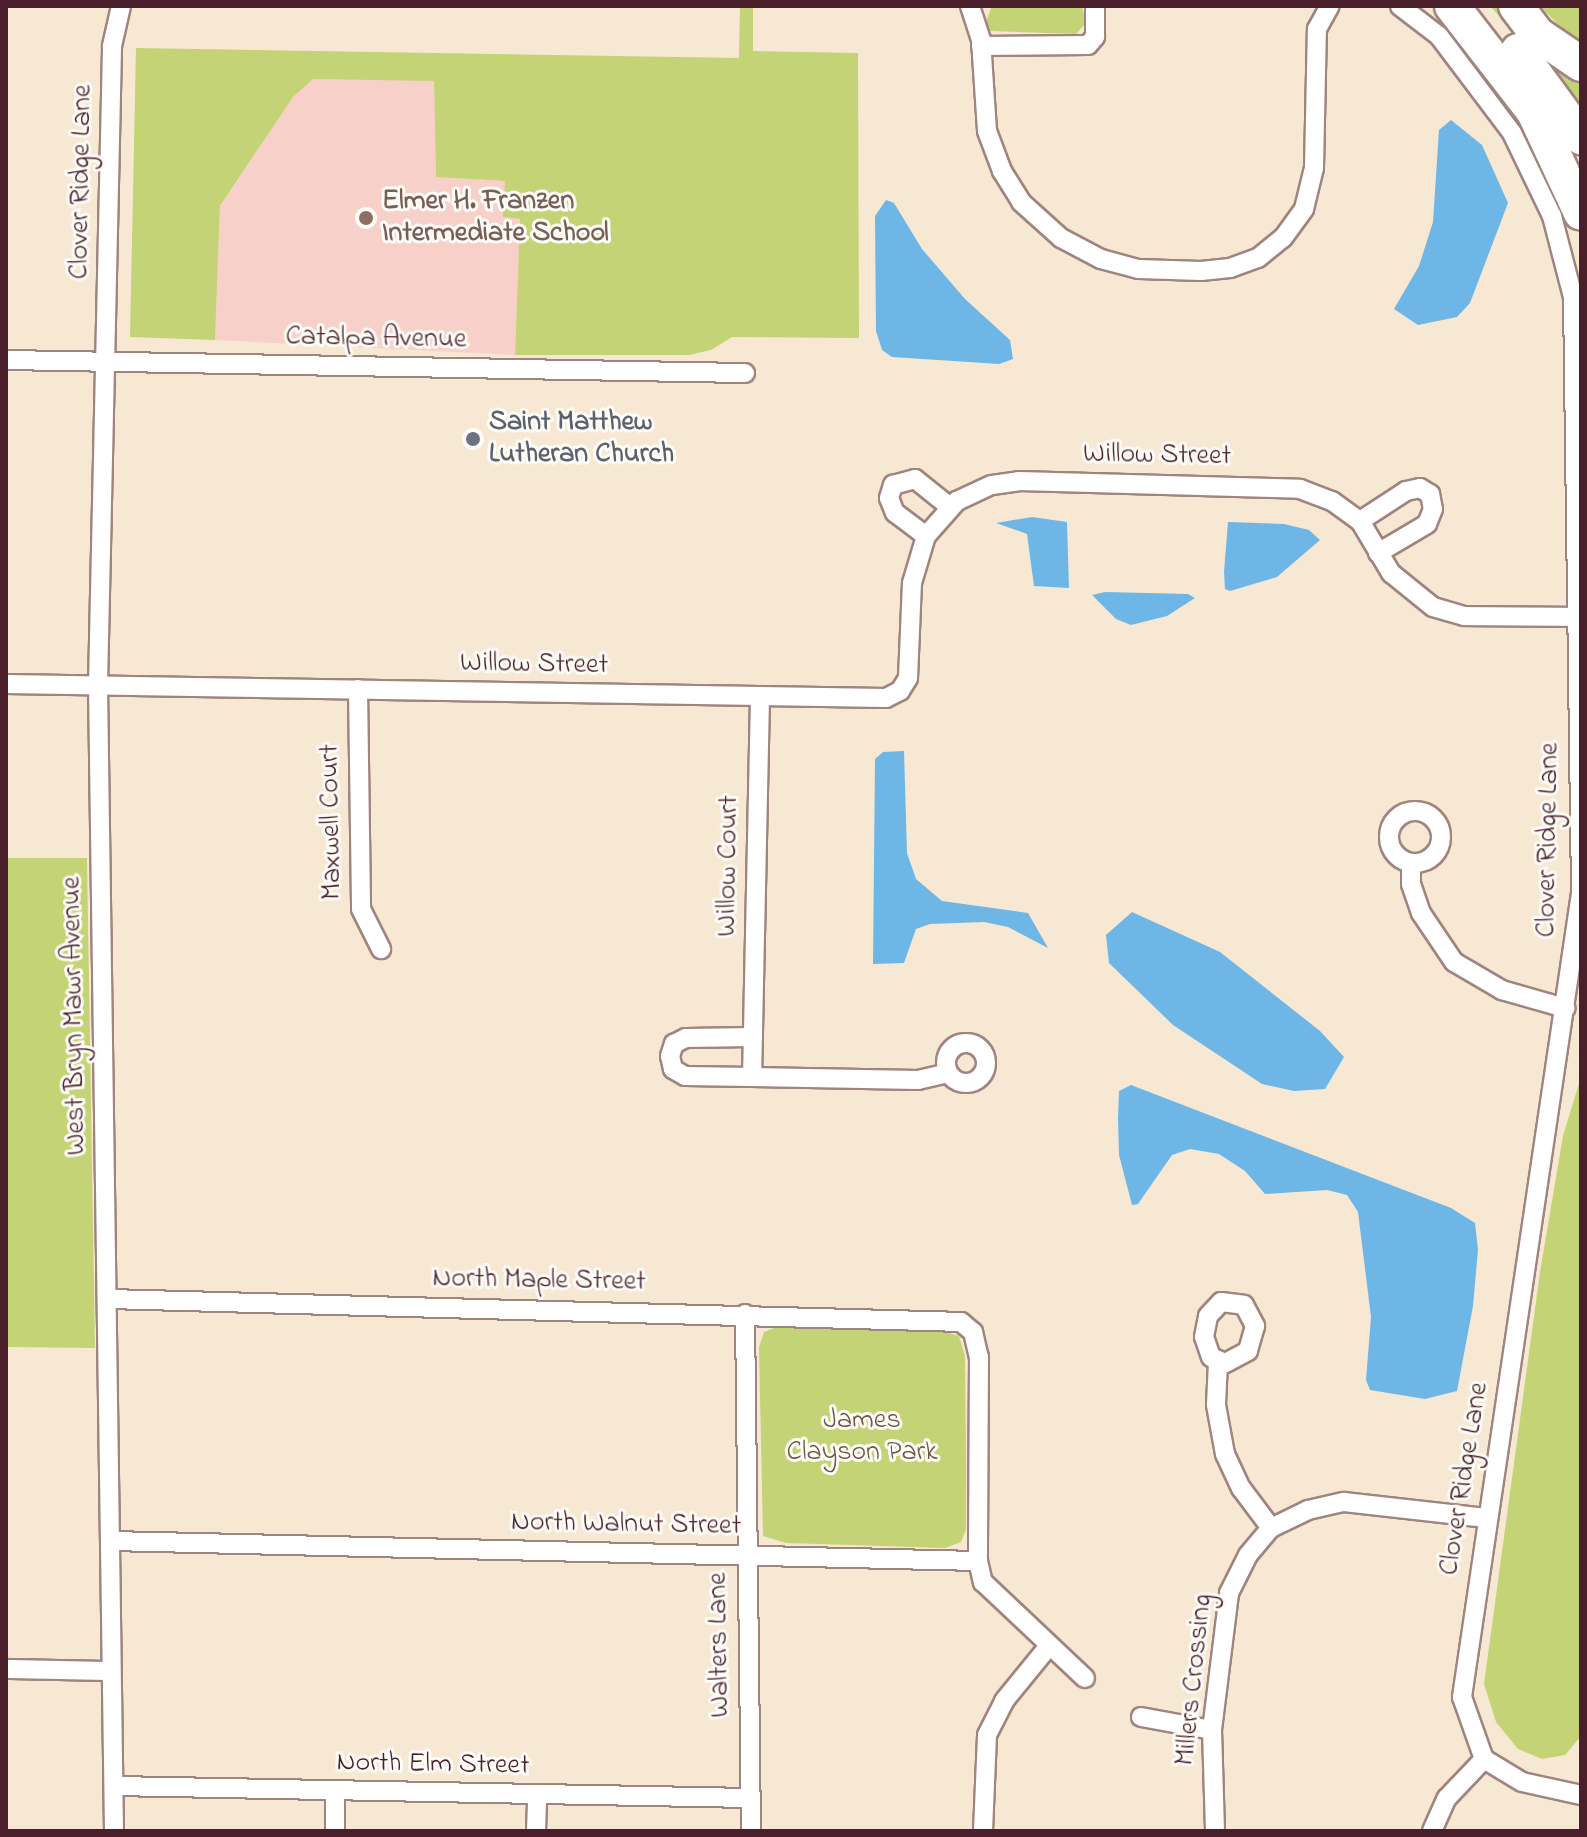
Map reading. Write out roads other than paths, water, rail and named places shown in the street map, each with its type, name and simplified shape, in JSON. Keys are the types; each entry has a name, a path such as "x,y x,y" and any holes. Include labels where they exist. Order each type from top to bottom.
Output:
{"highway":[{"path":"1452,6 1501,63 1534,112 1581,213"},
{"path":"1478,6 1513,44 1581,137"},
{"path":"1516,6 1537,34 1581,64"}],"street":[{"name":"Clover Ridge Lane","path":"105,361 112,46 121,6"},
{"path":"970,6 981,46 982,105 992,148 1014,193 1041,223 1077,248 1120,265 1224,270 1267,252 1291,229 1307,201 1315,150 1317,29 1330,6"},
{"path":"981,46 1088,45 1095,37 1095,6"},
{"name":"Clover Ridge Lane","path":"1400,6 1423,19 1484,90 1538,180 1564,253 1573,297 1581,893 1486,1518 1462,1697 1484,1759"},
{"name":"Catalpa Avenue","path":"6,360 745,373"},
{"name":"West Bryn Mawr Avenue","path":"105,361 98,685 114,1831"},
{"path":"926,536 895,513 889,498 893,485 915,479 950,507"},
{"name":"Willow Street","path":"6,684 880,699 900,691 909,672 914,569 926,536 950,507 992,485 1019,481 1275,486 1315,493 1360,521 1378,553 1404,587 1446,613 1579,617"},
{"path":"1360,521 1406,491 1420,488 1430,494 1433,509 1427,524 1378,553"},
{"name":"Maxwell Court","path":"358,689 361,904 364,921 381,949"},
{"name":"Willow Court","path":"752,1077 760,697"},
{"path":"1411,864 1411,884 1421,913 1454,962 1502,990 1565,1008"},
{"path":"753,1037 682,1040 673,1047 670,1059 673,1069 685,1076 918,1080 948,1073"},
{"name":"North Maple Street","path":"108,1299 931,1318 968,1326 979,1357 978,1561"},
{"name":"Walters Lane","path":"745,1314 751,1831"},
{"path":"1218,1362 1216,1405 1225,1454 1241,1488 1271,1528"},
{"name":"Millers Crossing","path":"1215,1831 1212,1730 1229,1593 1248,1555 1271,1528 1316,1507 1344,1502 1486,1518"},
{"name":"North Walnut Street","path":"110,1541 978,1561"},
{"path":"978,1561 987,1588 1085,1678"},
{"path":"983,1831 987,1735 1004,1701 1048,1647"},
{"path":"6,1669 110,1671"},
{"path":"1141,1717 1212,1730"},
{"path":"1432,1831 1447,1798 1484,1759 1522,1782 1581,1795"},
{"name":"North Elm Street","path":"114,1786 751,1798"},
{"path":"335,1791 335,1831"},
{"path":"536,1831 537,1795"}],"water":[{"path":"1451,120 1482,145 1508,203 1470,303 1457,317 1418,325 1394,309 1419,266 1433,222 1439,130"},
{"path":"886,200 894,203 922,249 965,299 1010,340 1013,359 999,364 892,357 882,350 876,331 875,216"},
{"path":"1032,517 1067,522 1069,588 1034,586 1027,534 996,523"},
{"path":"1228,522 1284,524 1309,530 1320,540 1277,577 1230,591 1225,589 1224,572"},
{"path":"1105,592 1188,594 1195,598 1167,616 1131,625 1116,619 1092,595"},
{"path":"904,751 907,853 916,879 942,901 1028,913 1048,948 1008,927 984,922 930,924 916,929 904,963 873,964 875,759 883,752"},
{"path":"1132,912 1220,952 1320,1031 1344,1057 1325,1089 1294,1091 1262,1084 1173,1025 1109,963 1106,935"},
{"path":"1131,1085 1451,1208 1475,1223 1478,1250 1473,1306 1457,1391 1425,1399 1370,1390 1366,1380 1371,1317 1358,1212 1347,1195 1327,1190 1265,1194 1245,1171 1219,1154 1190,1149 1172,1155 1138,1204 1132,1205 1119,1155 1118,1118 1119,1091"}],"place":[{"name":"Elmer H. Franzen Intermediate School","path":"366,218"},
{"name":"Saint Matthew Lutheran Church","path":"473,439"}],"park label":[{"name":"James Clayson Park","path":"862,1437"}]}
